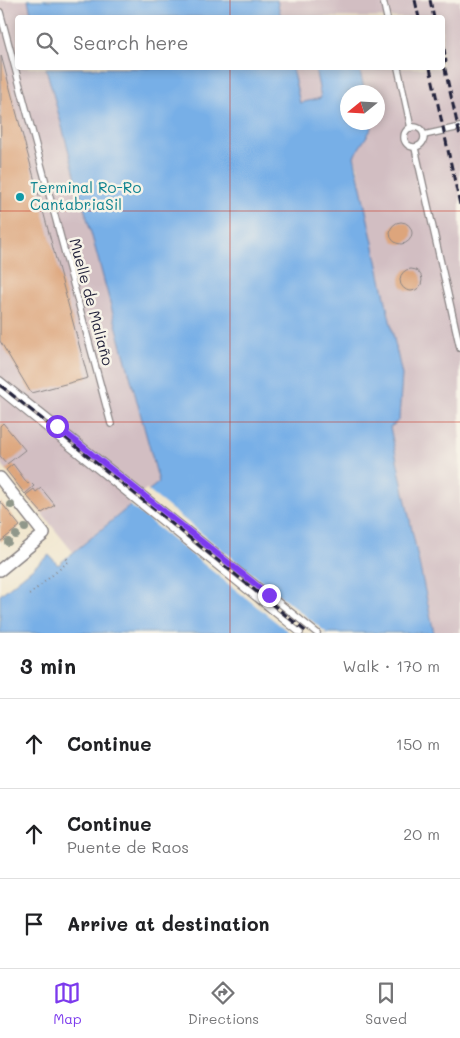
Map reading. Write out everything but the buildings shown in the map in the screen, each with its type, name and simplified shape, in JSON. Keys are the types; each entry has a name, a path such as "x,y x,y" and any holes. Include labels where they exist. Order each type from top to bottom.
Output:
{"street":[{"path":"0,478 44,534 0,570"}],"lane":[{"path":"383,0 386,15"},
{"name":"Muelle de Maliaño","path":"0,12 15,68"},
{"name":"Muelle de Maliaño","path":"16,70 111,424"},
{"path":"398,70 411,128"},
{"path":"424,135 460,127"},
{"path":"415,148 408,145 404,138 406,130 418,128 424,135"},
{"path":"415,148 422,143 424,135"},
{"path":"415,148 460,348"},
{"path":"0,380 316,633"},
{"path":"0,391 300,633"}],"path":[{"path":"29,595 69,561 66,558"}],"shaded area":[{"path":"0,0 28,0 32,15 15,15 15,70 47,70 159,482 73,552 0,462"},
{"path":"277,0 460,0 460,633 434,633 390,426 358,167 354,156 371,130 385,130 385,85 363,85 360,70 445,70 445,15 281,15"},
{"path":"292,70 315,70 321,99 300,103"}],"water":[{"path":"28,0 277,0 281,15 32,15"},
{"path":"47,70 292,70 300,103 321,98 315,70 360,70 363,85 340,85 340,130 371,130 354,156 402,375 399,419 390,427 434,633 0,633 0,595 49,555 58,565 159,482"}],"pier":[{"path":"146,489 327,633 290,633 128,504"}],"railway":[{"path":"415,0 418,15"},
{"path":"430,0 433,15"},
{"path":"445,55 446,62"},
{"path":"445,69 460,136"},
{"path":"430,70 460,205"},
{"path":"0,385 308,633"}],"place":[{"name":"Terminal Ro-Ro CantabriaSil","path":"20,197"}],"route":[{"path":"57,426 269,595"}]}
